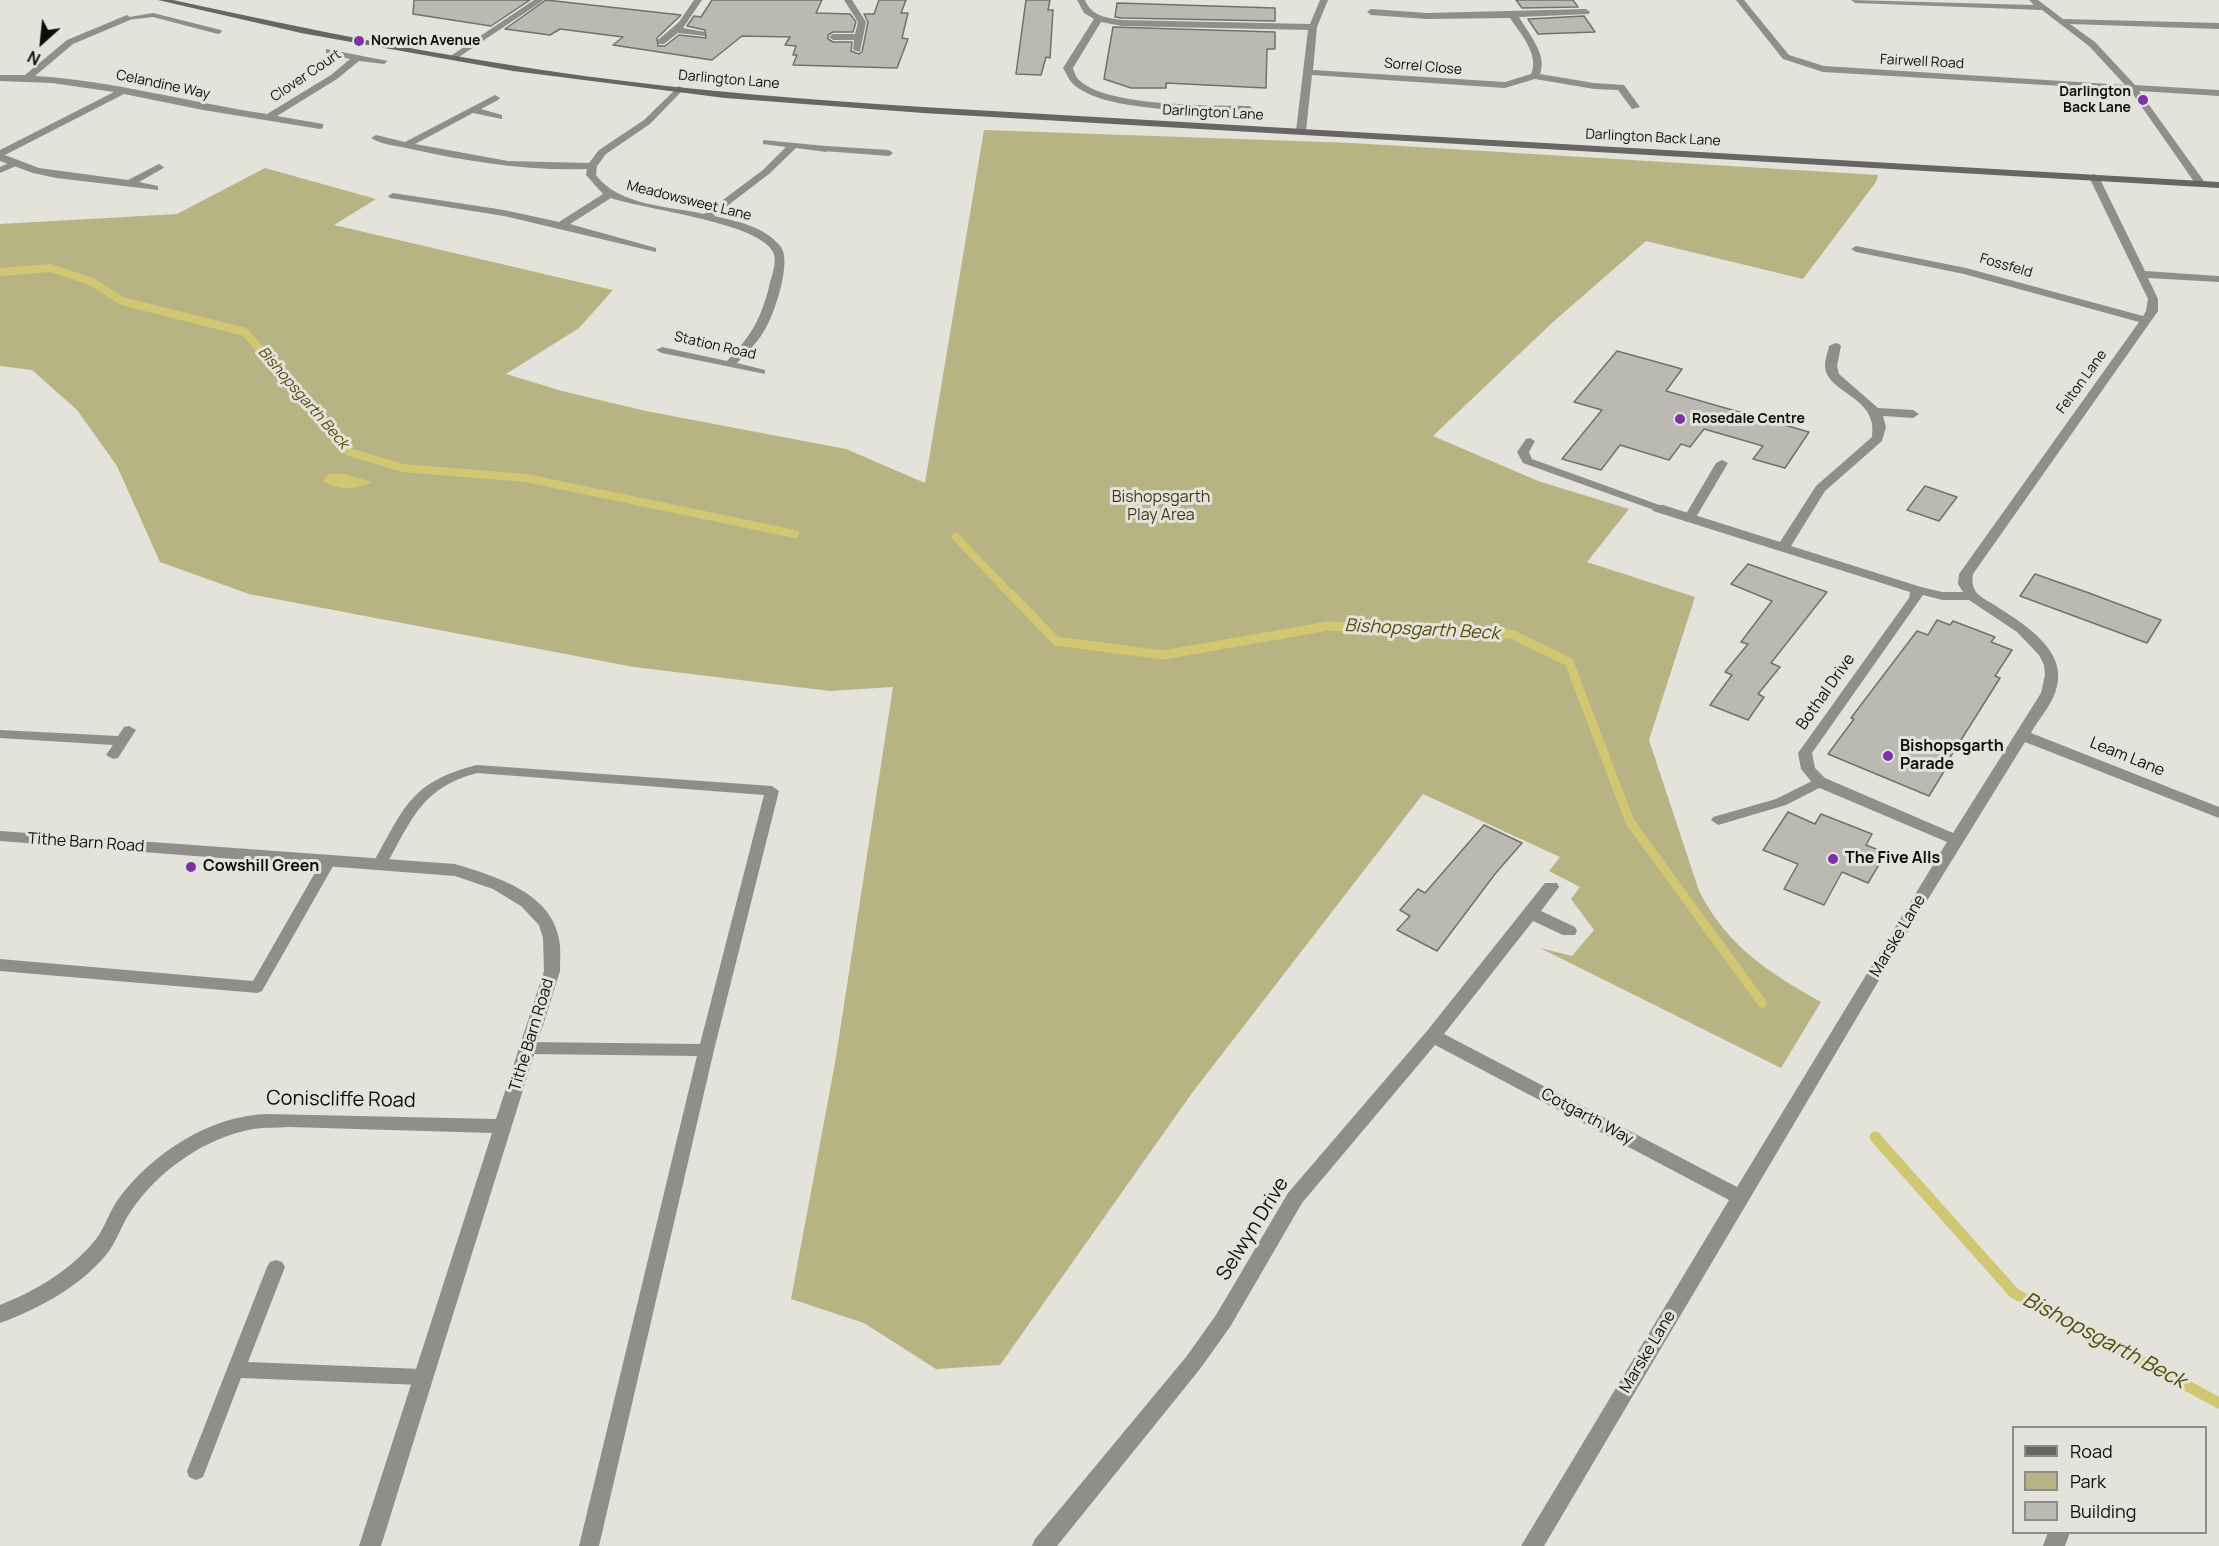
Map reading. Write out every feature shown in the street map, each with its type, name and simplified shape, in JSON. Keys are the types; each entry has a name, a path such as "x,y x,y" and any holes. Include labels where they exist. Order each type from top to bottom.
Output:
{"street":[{"name":"Darlington Lane","path":"162,0 283,27 453,57 679,90 832,103 1301,131"},
{"path":"453,57 540,0"},
{"path":"661,42 677,30 693,11 698,0"},
{"path":"848,0 862,22 857,50"},
{"path":"1081,0 1086,11 1099,18 1122,23 1313,27"},
{"path":"1301,131 1313,27 1324,0"},
{"name":"Fairwell Road","path":"1740,0 1786,57 1823,69 2219,93"},
{"path":"1855,0 2045,8"},
{"path":"2033,0 2092,44 2132,87 2201,184"},
{"path":"1554,4 1559,12"},
{"path":"1371,12 1399,9 1513,15 1586,12"},
{"path":"1513,15 1538,60 1539,69 1535,76"},
{"path":"28,77 70,42 127,18"},
{"path":"1099,18 1068,68 1072,80 1082,89 1154,106 1249,109"},
{"path":"2064,21 2219,23"},
{"path":"88,26 100,29"},
{"path":"677,30 702,34"},
{"path":"833,38 860,37"},
{"name":"Clover Court","path":"329,51 357,58 384,61"},
{"name":"Clover Court","path":"270,116 334,77 357,58"},
{"name":"Sorrel Close","path":"1307,72 1480,85 1505,85 1535,76 1594,86 1621,87"},
{"path":"1613,74 1635,107"},
{"name":"Celandine Way","path":"0,78 28,77 124,90 224,111 270,116 320,126"},
{"path":"124,90 0,155 13,164 58,176 132,182 153,188"},
{"path":"376,138 498,165 530,168 591,166 609,146 643,126 679,90"},
{"path":"1190,107 1193,96"},
{"path":"406,145 495,98"},
{"path":"471,110 499,117"},
{"name":"Darlington Back Lane","path":"1301,131 2219,185"},
{"path":"766,142 826,149"},
{"path":"705,218 766,172 794,146"},
{"name":"Meadowsweet Lane","path":"591,166 591,175 610,194 750,230 770,240 777,249 780,262 767,321 759,335 729,365"},
{"path":"132,182 159,167"},
{"name":"Felton Lane","path":"1972,596 1965,584 1966,574 2152,311 2153,299 2094,177"},
{"path":"562,225 610,194"},
{"path":"504,213 562,225 652,250"},
{"name":"Fossfeld","path":"1856,249 1918,258 1961,268 2145,320"},
{"path":"2141,274 2219,279"},
{"path":"1782,549 1820,489 1878,438 1881,428 1877,412 1834,375 1831,366 1835,346"},
{"name":"Station Road","path":"662,350 761,372"},
{"path":"1877,412 1913,414"},
{"path":"1658,508 1917,590 1942,596 1972,596"},
{"name":"Bothal Drive","path":"1820,782 1808,769 1805,753 1916,598 1917,590"},
{"name":"Marske Lane","path":"1532,1546 1956,840 2048,693 2052,675 2045,653 2031,636 1972,596"},
{"name":"Leam Lane","path":"2022,735 2219,813"},
{"path":"1820,782 1956,840"},
{"name":"Tithe Barn Road","path":"0,836 455,870 491,880 517,894 535,910 550,936 552,971 370,1546"},
{"name":"Selwyn Drive","path":"1043,1546 1056,1527 1193,1363 1223,1321 1295,1198 1433,1036 1551,887"},
{"path":"1530,912 1569,931"},
{"name":"Cotgarth Way","path":"1433,1036 1741,1198"},
{"name":"Coniscliffe Road","path":"0,1314 45,1296 75,1273 101,1248 124,1206 147,1178 185,1149 224,1130 254,1122 289,1120 504,1126"}],"lane":[{"path":"127,18 153,15 218,32"},
{"path":"826,149 889,153"},
{"path":"0,170 13,164"},
{"path":"393,196 504,213"},
{"path":"1530,441 1522,452 1527,461 1658,508"},
{"path":"1689,519 1722,463"},
{"path":"0,734 125,736 113,755"},
{"path":"379,865 423,792 451,774 459,772 477,769 772,791 706,1050 589,1546"},
{"path":"1718,820 1780,802 1820,782"},
{"path":"0,965 256,987 329,861"},
{"path":"528,1048 706,1050"},
{"path":"196,1471 276,1267"},
{"path":"236,1370 422,1377"}],"green space":[{"name":"Bishopsgarth Play Area","path":"984,130 1352,143 1878,175 1876,182 1803,279 1646,241 1553,322 1433,436 1538,481 1629,509 1587,562 1695,597 1649,740 1699,891 1710,911 1736,943 1751,956 1784,980 1821,1002 1781,1068 1540,948 1572,956 1594,930 1571,899 1580,887 1549,871 1560,857 1423,794 1192,1093 1000,1365 936,1369 864,1323 791,1299 835,1063 893,687 830,691 634,667 249,594 160,562 117,466 77,410 32,370 0,366 0,224 177,214 265,168 376,199 334,225 613,290 579,328 506,374 562,391 646,411 846,449 925,483"}],"shaded area":[{"path":"329,474 344,474 372,482 359,487 341,488 323,481"}],"building":[{"path":"414,0 530,0 491,26 413,14"},
{"path":"546,0 681,15 657,38 658,46 665,46 679,35 706,38 705,30 687,26 694,16 701,17 712,0 822,0 816,13 850,14 856,22 853,32 833,32 828,35 828,39 833,42 852,42 851,51 859,54 862,52 868,22 864,14 874,14 879,0 906,0 901,13 908,13 902,38 908,39 897,68 793,65 797,55 793,55 796,46 785,45 790,37 742,36 712,60 613,45 623,37 560,29 550,35 505,29"},
{"path":"1026,0 1050,0 1048,10 1053,10 1050,58 1046,57 1041,75 1016,74"},
{"path":"1516,0 1573,0 1578,7 1522,8"},
{"path":"1117,3 1275,8 1275,21 1122,18 1115,17"},
{"path":"1584,16 1595,32 1538,34 1528,19"},
{"path":"1113,27 1275,32 1275,49 1267,49 1266,88 1166,83 1166,88 1131,88 1104,79"},
{"name":"Rosedale Centre","path":"1617,351 1682,369 1666,391 1809,432 1785,468 1753,459 1763,446 1704,429 1690,447 1681,444 1669,460 1620,445 1601,470 1562,459 1602,410 1574,402"},
{"path":"1925,486 1957,497 1939,521 1907,510"},
{"path":"1748,564 1827,592 1771,663 1780,667 1758,694 1764,697 1748,720 1710,705 1732,675 1725,672 1748,644 1741,642 1772,601 1731,584"},
{"path":"2035,574 2161,620 2147,643 2020,596"},
{"path":"1937,620 1950,625 1953,621 1995,637 1991,642 2012,650 1995,676 2000,678 1949,759 1951,760 1929,796 1828,754 1854,719 1851,718 1917,631 1928,635"},
{"name":"The Five Alls","path":"1788,812 1815,824 1821,814 1872,834 1866,845 1886,853 1868,883 1842,872 1824,905 1784,889 1798,864 1763,850"},
{"path":"1484,825 1522,843 1495,874 1437,951 1397,930 1410,916 1400,910 1418,889 1425,893"}],"waterway":[{"name":"Bishopsgarth Beck","path":"0,272 51,268 90,281 122,301 245,332 349,452 403,468 526,478 795,534"},
{"name":"Bishopsgarth Beck","path":"956,537 1012,596"},
{"name":"Bishopsgarth Beck","path":"1011,594 1056,641 1163,655 1328,626 1511,634 1569,662 1630,822 1762,1003"},
{"name":"Bishopsgarth Beck","path":"1875,1137 2014,1293 2219,1403"}],"place":[{"name":"Norwich Avenue","path":"359,41"},
{"name":"Darlington Back Lane","path":"2143,100"},
{"name":"Rosedale Centre","path":"1680,419"},
{"name":"Bishopsgarth Parade","path":"1888,756"},
{"name":"The Five Alls","path":"1833,859"},
{"name":"Cowshill Green","path":"191,867"}]}
